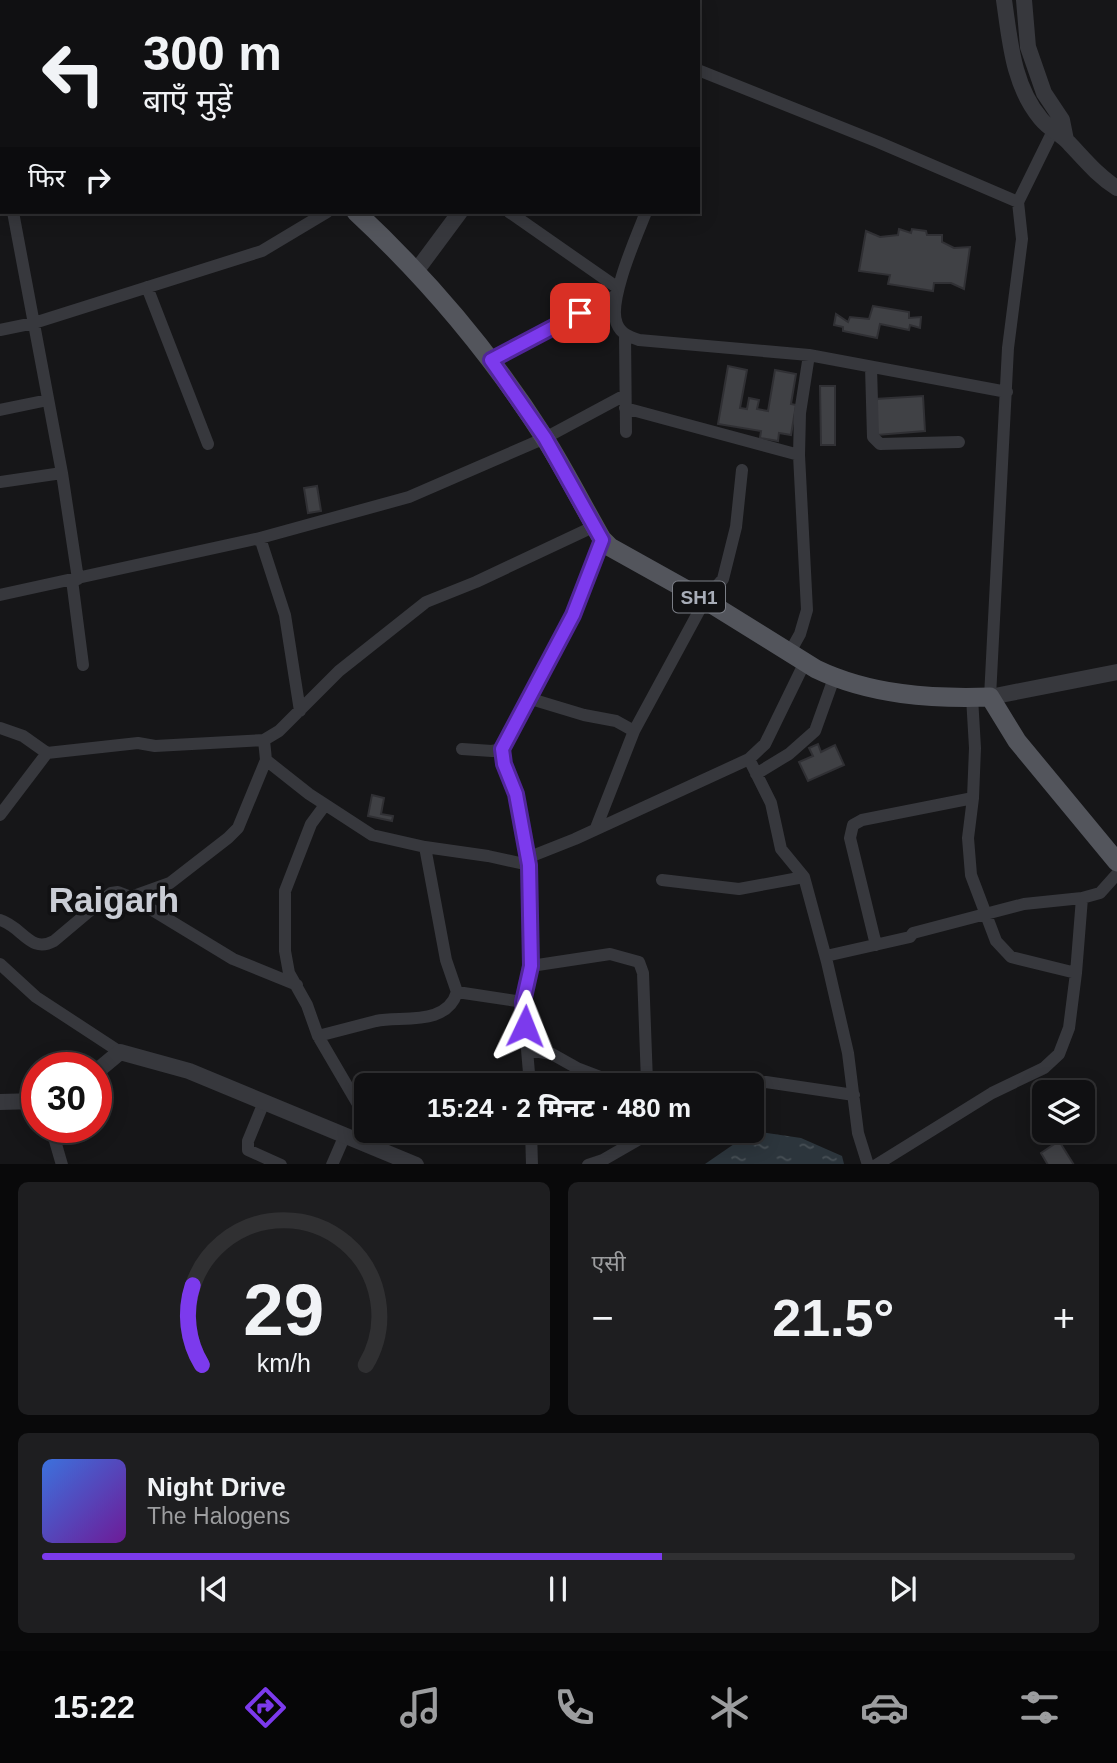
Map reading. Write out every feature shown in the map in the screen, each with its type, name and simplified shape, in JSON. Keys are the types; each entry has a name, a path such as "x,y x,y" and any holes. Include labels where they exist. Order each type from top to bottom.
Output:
{"main road":[{"name":"SH1","path":"358,214 417,270 491,360 545,438 598,533 624,556 705,600 834,678 879,690 941,697 981,697"},
{"path":"981,697 1117,862"}],"street":[{"path":"1004,0 1014,67 1027,97 1040,118 1066,140 1102,179 1117,188"},
{"path":"1024,0 1028,47 1044,93 1062,120 1066,140"},
{"path":"700,72 878,142 1018,202"},
{"path":"1053,131 1018,202 1022,239 1008,348 1007,392 975,748 974,798 968,838 971,875 996,941 1011,957 1076,973"},
{"path":"13,214 62,473 83,665"},
{"path":"0,330 34,323 262,250 324,214"},
{"path":"417,270 459,214"},
{"path":"512,214 618,291"},
{"path":"626,432 625,335 616,322 618,291 645,214"},
{"path":"147,287 208,444"},
{"path":"491,360 618,291"},
{"path":"625,335 639,340 809,355 1007,392"},
{"path":"267,760 309,794 372,835 528,862 596,828 749,760 765,744 798,657 807,610 799,455 800,413 809,355"},
{"path":"871,366 873,437 877,442 959,442"},
{"path":"0,410 48,400"},
{"path":"0,595 260,538 409,497 625,401 799,455"},
{"path":"596,828 634,731 705,600 723,579 736,527 742,470"},
{"path":"0,482 62,473"},
{"path":"529,1073 523,1002 531,966 528,862 516,794 504,764 502,749 531,699 573,615 598,533"},
{"path":"0,728 23,736 47,752 138,743 155,746 264,740 279,731 340,671 426,602 598,533"},
{"path":"260,538 285,615 300,711"},
{"path":"981,697 1117,672"},
{"path":"756,774 789,754 815,731 834,678"},
{"path":"531,699 584,715 616,721 634,731"},
{"path":"131,897 170,883 238,828 267,760 264,740"},
{"path":"462,749 502,749"},
{"path":"0,815 47,752"},
{"path":"749,760 771,803 781,849 804,877 826,956 848,1053 858,1133 868,1164"},
{"path":"876,945 850,838 853,825 862,820 974,798"},
{"path":"325,805 311,824 285,891 285,951 289,972 307,1005 318,1036 354,1098"},
{"path":"318,1036 379,1021 439,1014 454,1002 457,992 446,960 425,846"},
{"path":"826,956 1024,904 1082,898 1100,893 1117,874"},
{"path":"662,880 739,889 804,877"},
{"path":"0,920 9,923 38,946 45,946 111,893 118,892 131,897 233,959 296,985"},
{"path":"876,1164 992,1093 1044,1068 1059,1054 1069,1028 1082,898"},
{"path":"531,966 610,954 639,962 643,973 647,1073"},
{"path":"0,964 36,997 120,1052 189,1071 416,1164"},
{"path":"457,992 523,1002"},
{"path":"527,1050 552,1054 590,1073"},
{"path":"112,1059 120,1052"},
{"path":"764,1082 854,1095"},
{"path":"0,1102 21,1101"},
{"path":"264,1102 248,1141 248,1150 281,1164"},
{"path":"332,1164 345,1135"},
{"path":"56,1143 62,1164"},
{"path":"380,1143 385,1152"},
{"path":"531,1143 532,1164"},
{"path":"588,1164 603,1160 632,1143"}],"water":[{"path":"764,1133 801,1138 842,1156 844,1164 705,1164 736,1143 764,1143"}],"building":[{"path":"899,229 911,233 912,229 926,231 927,235 942,235 942,242 954,248 970,247 964,289 951,283 934,283 933,291 888,284 890,275 859,271 866,231 880,237 898,235"},
{"path":"873,306 909,312 909,318 921,317 920,328 910,325 909,330 880,324 877,338 843,331 843,327 834,325 836,314 848,322 850,317 869,319"},
{"path":"728,366 747,370 740,408 747,409 749,398 759,400 757,409 768,411 775,370 796,374 791,404 796,405 791,435 779,433 778,441 760,438 761,431 718,424"},
{"path":"820,386 835,386 835,445 821,445"},
{"path":"923,396 925,431 877,435 875,399"},
{"path":"317,486 321,511 308,513 304,488"},
{"path":"818,744 821,752 835,745 844,765 808,781 799,762 813,756 809,748"},
{"path":"372,795 384,798 381,814 393,816 392,821 368,816"},
{"path":"1060,1143 1073,1164 1047,1164 1041,1153"}],"district":[{"name":"Raigarh","path":"114,899"}],"route":[{"path":"525,1026 523,1002 531,966 529,865 516,794 504,764 502,749 531,699 573,615 602,540 545,438 491,360 580,313"}]}
